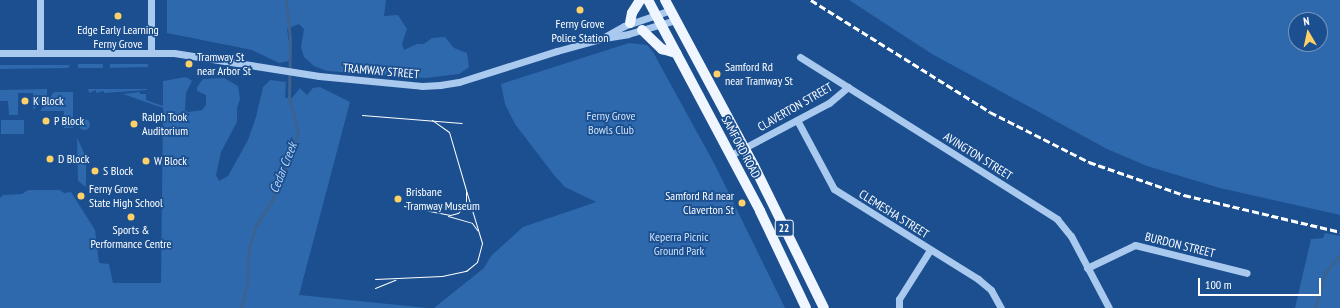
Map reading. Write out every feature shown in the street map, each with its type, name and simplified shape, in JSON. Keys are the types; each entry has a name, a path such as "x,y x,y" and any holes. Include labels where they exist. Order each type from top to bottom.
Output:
{"main road":[{"path":"630,23 632,13 640,0"},
{"name":"SAMFORD ROAD","path":"648,0 731,155 806,308"},
{"name":"SAMFORD ROAD","path":"665,0 744,148 824,308"},
{"path":"642,30 662,49 676,53"}],"street":[{"path":"40,0 40,53"},
{"path":"150,52 151,0"},
{"name":"TRAMWAY STREET","path":"604,38 630,23 671,10"},
{"name":"TRAMWAY STREET","path":"0,53 174,53 280,71 422,86 459,82 604,38 642,30 676,20"},
{"name":"AVINGTON STREET","path":"800,57 1057,219 1071,236 1109,308"},
{"name":"CLAVERTON STREET","path":"731,155 835,100 848,87"},
{"name":"CLEMESHA STREET","path":"797,120 834,189 978,279 991,290 1001,308"},
{"name":"BURDON STREET","path":"1087,268 1135,245 1247,273"},
{"path":"899,308 899,299 930,250"}],"green space":[{"path":"167,0 386,0 384,16 398,15 407,29 402,44 404,50 417,44 424,44 432,38 445,37 454,48 467,53 469,67 459,74 426,78 327,71 314,66 304,57 301,47 304,29 299,24 287,29 291,56 288,61 279,63 252,50 167,33"},
{"path":"849,0 1340,0 1340,215 1220,188 1147,166 1107,149 932,54"},
{"path":"629,43 647,45 653,52 715,165 785,308 434,308 484,268 491,256 523,227 596,202 565,187 554,175 515,124 505,104 501,84"},
{"path":"78,64 103,64 103,68 78,68"},
{"path":"110,64 148,64 148,67 110,68"},
{"path":"0,65 70,65 68,68 0,69"},
{"path":"186,77 192,81 186,93 185,110 188,112 202,110 206,105 206,95 197,91 197,87 203,79 224,78 238,86 240,99 237,108 237,122 221,152 216,175 219,181 228,176 248,140 256,117 263,87 270,80 286,82 285,98 292,98 300,88 307,95 313,88 320,87 350,102 299,295 428,308 0,308 0,198 3,195 22,194 28,190 60,190 64,193 71,192 95,230 99,263 109,264 113,283 161,283 163,108 123,94 140,92 140,94 146,94 146,100 163,106 163,81"},
{"path":"47,89 47,95 33,110 33,93 18,93 18,115 9,115 8,101 0,101 0,90"},
{"path":"88,89 147,90 104,93 104,91 96,93 96,90 89,93"},
{"path":"54,92 73,92 73,128 64,128 64,111 40,111"},
{"path":"84,118 88,120 90,124 88,128 84,130 80,128 78,124 80,120"},
{"path":"1,120 24,120 24,134 1,134"},
{"path":"77,138 86,157 86,187 78,181"},
{"path":"1325,233 1340,236 1340,308 1295,308 1311,239 1323,238"}],"waterway":[{"name":"Cedar Creek","path":"241,308 247,284 249,248 255,227 271,202 294,150 298,131 289,98 290,39 286,0"},
{"path":"1315,308 1325,273 1340,255"}],"tram line":[{"path":"362,115 462,123"},
{"path":"404,206 450,215 458,213 466,203 466,190 449,132 432,120"},
{"path":"375,279 442,276 466,271 477,262 482,243 466,190"},
{"path":"448,216 472,223 477,230"},
{"path":"375,288 395,280"}],"railway":[{"path":"811,0 990,112 1089,162 1184,195 1340,232"}],"place":[{"name":"Ferny Grove Police Station","path":"580,10"},
{"name":"Edge Early Learning Ferny Grove","path":"118,16"},
{"name":"Tramway St near Arbor St","path":"189,64"},
{"name":"Samford Rd near Tramway St","path":"717,74"},
{"name":"K Block","path":"25,101"},
{"name":"P Block","path":"46,121"},
{"name":"Ralph Took Auditorium","path":"134,124"},
{"name":"D Block","path":"50,159"},
{"name":"W Block","path":"146,161"},
{"name":"S Block","path":"95,171"},
{"name":"Ferny Grove State High School","path":"81,196"},
{"name":"Brisbane Tramway Museum","path":"398,199"},
{"name":"Samford Rd near Claverton St","path":"742,203"},
{"name":"Sports & Performance Centre","path":"131,217"}],"park label":[{"name":"Ferny Grove Bowls Club","path":"611,123"},
{"name":"Keperra Picnic Ground Park","path":"679,244"}]}
